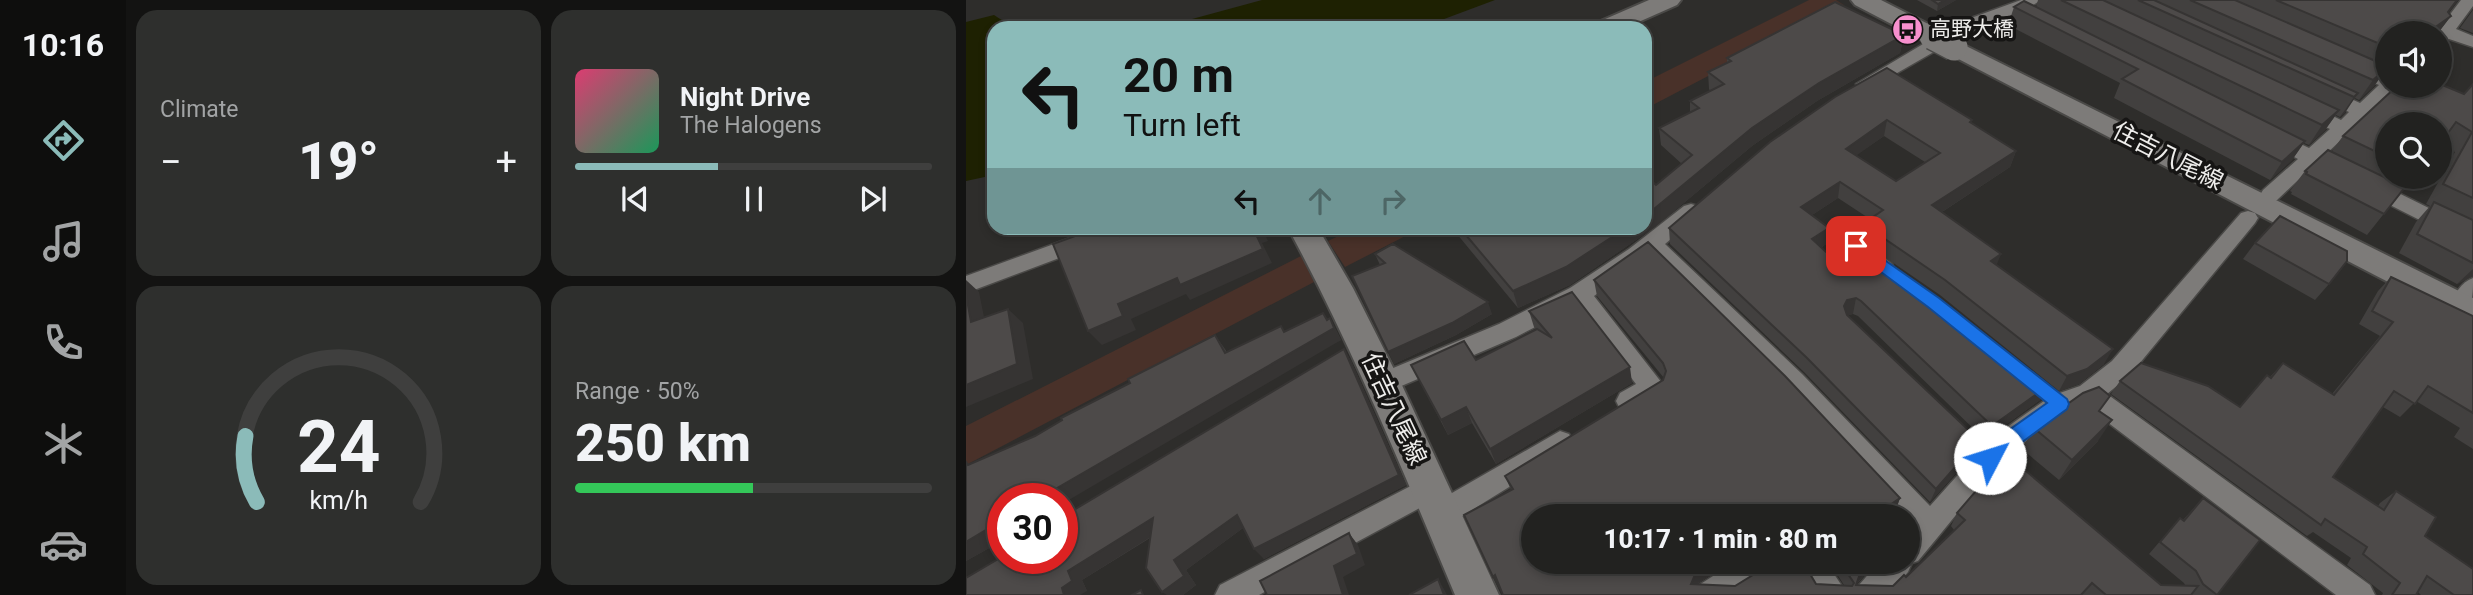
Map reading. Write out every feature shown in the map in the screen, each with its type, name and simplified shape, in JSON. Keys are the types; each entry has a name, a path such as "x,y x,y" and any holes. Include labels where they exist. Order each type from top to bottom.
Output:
{"main road":[{"path":"1620,21 1669,0"},
{"name":"住吉八尾線","path":"1871,4 2469,302"},
{"name":"住吉八尾線","path":"1307,235 1330,275 1351,347 1383,383 1477,595"}],"street":[{"path":"2452,24 2469,0"},
{"path":"1848,93 1966,26 2024,4 2040,21"},
{"path":"2452,38 2473,42"},
{"path":"2339,61 2375,78"},
{"path":"2301,83 2361,111"},
{"path":"2270,195 2375,97"},
{"path":"2294,105 2343,128"},
{"path":"2262,132 2473,239"},
{"path":"1383,383 1548,310 1580,293 1651,243 1707,197"},
{"path":"1920,537 1996,455 2055,400 2089,394 2121,368 2248,218"},
{"path":"966,285 1100,235"},
{"path":"1651,243 1787,374 1853,441 1930,526"},
{"path":"1580,293 1653,387 1606,415"},
{"path":"2089,394 2361,595"},
{"path":"1230,595 1435,501 1582,429"},
{"path":"1709,595 1741,574"},
{"path":"1817,574 1833,595"},
{"path":"1869,595 1887,574"}],"lane":[{"path":"1856,246 1900,278"}],"shaded area":[{"path":"1262,0 1495,0 1439,21 1185,21"},
{"path":"1809,0 1836,0 1844,5 1652,105 1652,78"},
{"path":"994,15 1003,21 987,21 987,176 966,181 966,22"},
{"path":"1340,235 1407,235 1345,267 1328,241"},
{"path":"1301,256 1314,282 966,465 966,426"}],"building":[{"path":"2061,0 2103,0 2339,110 2322,125"},
{"path":"2138,0 2154,0 2358,93 2354,97"},
{"path":"2190,0 2235,0 2375,61 2373,80"},
{"path":"2276,0 2457,0 2448,12 2451,16 2444,21 2375,21 2375,42"},
{"path":"2024,1 2305,141 2282,162 2122,79 2138,69 2014,7"},
{"path":"1835,2 1904,35 1819,83 1752,128 1652,210 1652,181 1656,185 1692,155 1659,128 1699,108 1690,101 1724,84 1708,72 1731,61 1727,58"},
{"path":"1887,68 1972,120 1970,122 2016,151 1932,205 2001,254 1991,261 2113,349 2087,369 2067,376 1945,280 1863,224 1883,210 1840,182 1801,207 1829,228 1812,239 1850,274 1878,256 2048,386 1992,426 1861,301 1856,298 1847,300 1844,306 1847,315 1979,440 1936,489 1806,357 1669,228 1770,142 1835,97","holes":["1887,120 1940,153 1896,181 1846,149"]},
{"path":"2473,84 2473,198 2452,188 2452,168 2472,132 2456,122 2452,128 2452,112 2375,112 2375,151 2343,136 2384,98 2452,98 2452,89 2464,94"},
{"path":"2328,150 2375,173 2375,189 2403,189 2384,214 2306,174 2305,171"},
{"path":"2434,202 2473,220 2473,263 2417,234"},
{"path":"2280,216 2347,251 2347,261 2329,284 2255,243"},
{"path":"1078,235 1256,235 1263,249 1180,285 1177,278 1118,304 1123,316 1088,331 1053,244"},
{"path":"1466,235 1615,235 1566,267 1513,291"},
{"path":"1648,242 1785,376 1900,498 1891,504 1521,504 1521,574 1695,574 1691,584 1735,586 1754,574 1810,574 1816,584 1852,586 1854,583 1848,574 1860,574 1856,585 1893,586 1904,575 1906,577 1909,574 1920,574 1920,563 1965,520 1957,513 2007,455 2161,585 2198,586 2191,595 2106,595 2092,583 2081,595 1503,595 1464,515 1513,489 1505,476 1663,380 1666,371 1663,363 1594,280"},
{"path":"1393,244 1488,302 1452,323 1388,352 1352,276 1385,263 1375,254"},
{"path":"2391,277 2473,316 2473,413 2428,386 2415,404 2394,391 2333,477 2384,510 2396,491 2436,517 2425,536 2473,569 2473,595 2454,595 2427,576 2416,595 2392,595 2400,583 2363,554 2367,547 2325,519 2321,525 2120,381 2141,363 2208,386 2240,407 2267,375 2271,378 2283,363 2334,395 2393,322 2372,311"},
{"path":"1572,292 1630,367 1490,449 1466,407 1441,420 1411,365 1464,341 1476,360 1537,329 1552,338 1529,311"},
{"path":"966,294 971,322 1008,309 1017,364 966,385"},
{"path":"1323,313 1327,320 1330,318 1334,328 1066,483 987,483 987,531 966,542 966,462 968,465 1035,436 1062,420 1061,418 1130,383 1128,379 1215,335 1225,353 1281,326 1284,332"},
{"path":"1344,349 1399,475 1254,549 1237,515 1174,560 1184,576 1162,592 1146,568 1153,518 1078,565 1078,507"},
{"path":"2099,387 2110,396 2099,411 2112,420 2072,460 2034,428 2083,393"},
{"path":"2203,498 2260,540 2217,595 2203,584 2196,571 2160,542 2180,518 2184,521"},
{"path":"1349,533 1357,554 1334,566 1343,595 1267,595 1260,581"},
{"path":"987,566 987,574 1069,574 1072,581 1062,588 1064,595 966,595 966,578"},
{"path":"1438,579 1444,595 1409,595"}],"place":[{"name":"高野大橋","path":"1907,29"}],"route":[{"path":"1856,246 1934,303 2060,404 1998,448 1990,458"}]}
